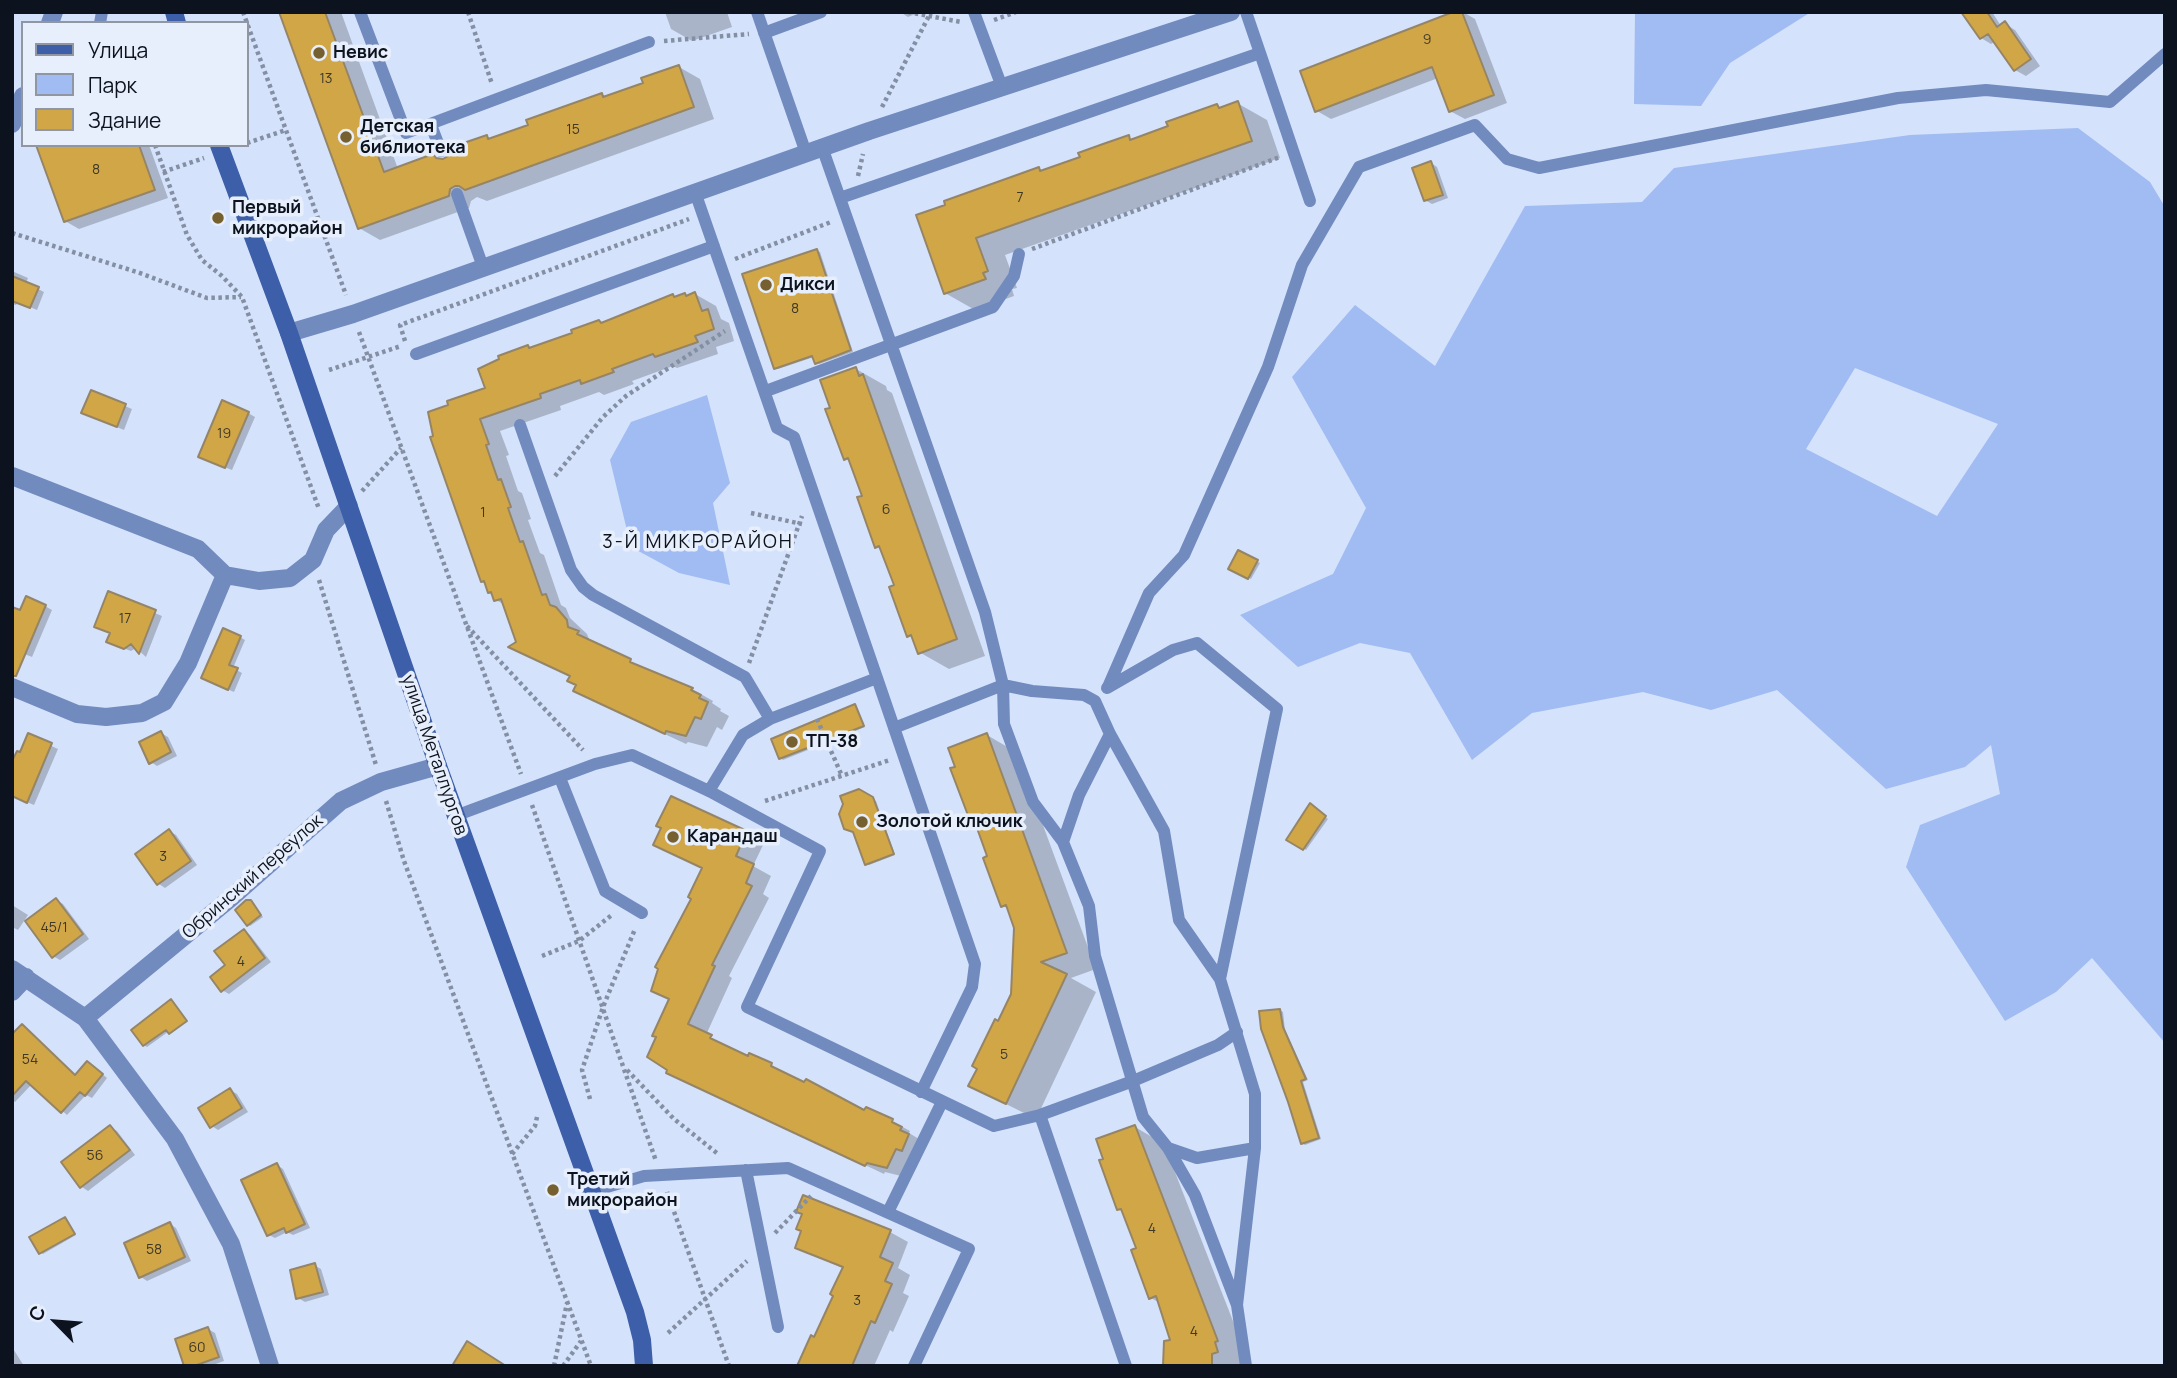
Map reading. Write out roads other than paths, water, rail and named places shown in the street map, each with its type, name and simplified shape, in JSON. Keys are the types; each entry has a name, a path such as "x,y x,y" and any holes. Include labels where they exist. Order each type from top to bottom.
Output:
{"street":[{"path":"289,333 353,314 814,150 1231,12"},
{"path":"12,124 21,101"},
{"name":"улица Металлургов","path":"220,147 289,333 455,816 635,1312 642,1340 644,1366"},
{"path":"12,476 198,549 225,575 260,581 290,578 313,560 326,530 349,506"},
{"path":"12,687 77,714 106,717 142,713 164,702 188,663 225,575"},
{"name":"Обринский переулок","path":"85,1018 232,897 341,800 381,782 438,766"},
{"path":"12,992 19,973 85,1018 128,1073 181,1150 231,1244 270,1366"}],"lane":[{"path":"360,12 406,133 649,42"},
{"path":"757,12 814,150 847,216 985,612 1003,685 1004,724 1034,802 1063,842 1089,906 1095,956 1143,1117 1168,1149 1195,1195 1237,1305 1246,1366"},
{"path":"764,33 821,12"},
{"path":"974,12 1002,87"},
{"path":"1246,12 1310,201"},
{"path":"840,198 1260,52"},
{"path":"1108,687 1149,593 1184,555 1268,368 1303,265 1359,167 1475,125 1507,159 1539,168 1898,98 1986,90 2110,102 2165,54"},
{"path":"431,125 441,151"},
{"path":"695,192 777,428 794,437 975,964 972,987 920,1092"},
{"path":"457,194 484,267"},
{"path":"416,354 714,246"},
{"path":"766,391 993,307 1014,276 1019,254"},
{"path":"520,425 571,570 583,587 593,595 745,677 770,719"},
{"path":"1095,701 1108,687 1173,650 1197,643 1276,709 1220,979"},
{"path":"709,792 743,735 770,719 877,678"},
{"path":"894,728 1003,685 1032,691 1083,695 1095,701 1110,734 1164,831 1179,920 1220,979 1255,1094 1255,1148 1237,1305"},
{"path":"1063,842 1079,795 1110,734"},
{"path":"455,816 595,764 632,755 820,851 747,1007 994,1126 1040,1115 1133,1081 1218,1045 1237,1032"},
{"path":"560,778 605,891 642,913"},
{"path":"888,1212 942,1102"},
{"path":"1040,1115 1126,1366"},
{"path":"1168,1149 1197,1158 1255,1148"},
{"path":"590,1192 643,1176 788,1167 969,1248 914,1366"},
{"path":"746,1170 778,1327"}],"place":[{"name":"Невис","path":"319,53"},
{"name":"Детская библиотека","path":"346,137"},
{"name":"Первый микрорайон","path":"218,218"},
{"name":"Дикси","path":"766,285"},
{"name":"ТП-38","path":"792,742"},
{"name":"Золотой ключик","path":"862,822"},
{"name":"Карандаш","path":"673,837"},
{"name":"Третий микрорайон","path":"553,1190"}],"district":[{"name":"3-Й МИКРОРАЙОН","path":"698,543"}]}
